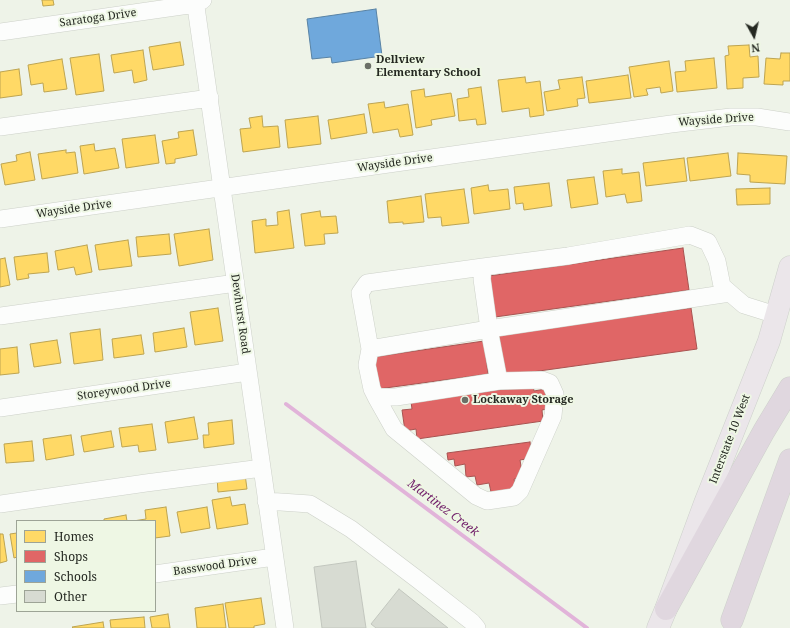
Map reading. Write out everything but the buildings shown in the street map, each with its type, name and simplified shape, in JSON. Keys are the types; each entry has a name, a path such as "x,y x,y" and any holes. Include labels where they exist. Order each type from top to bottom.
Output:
{"highway":[{"path":"662,619 760,438 790,388"},
{"path":"730,624 790,460"},
{"path":"730,624 790,482"}],"main road":[{"name":"Interstate 10 West","path":"662,619 704,504 769,341 790,267"}],"street":[{"name":"Saratoga Drive","path":"0,32 198,1"},
{"name":"Dewhurst Road","path":"198,1 248,372 285,628"},
{"path":"0,127 210,98"},
{"name":"Wayside Drive","path":"0,219 678,123 731,117 757,117 790,122"},
{"path":"376,397 396,396 498,381 542,380 550,383 556,394 553,416 520,492 514,497 487,501 476,496 394,429 376,397 372,389 367,366 370,349 360,293 366,283 568,256 690,235 708,242 717,262 722,286 744,306 776,315"},
{"path":"483,267 482,279 498,381"},
{"path":"0,316 236,283"},
{"path":"370,349 489,329 730,293"},
{"name":"Storeywood Drive","path":"0,408 248,372"},
{"path":"0,504 262,468"},
{"path":"266,501 310,504 351,529 423,583 472,622 477,628"},
{"name":"Basswood Drive","path":"156,574 274,557"},
{"path":"0,596 16,594"}],"waterway":[{"name":"Martinez Creek","path":"286,404 587,628"}],"place":[{"name":"Dellview Elementary School","path":"368,66"},
{"name":"Lockaway Storage","path":"465,400"}]}
